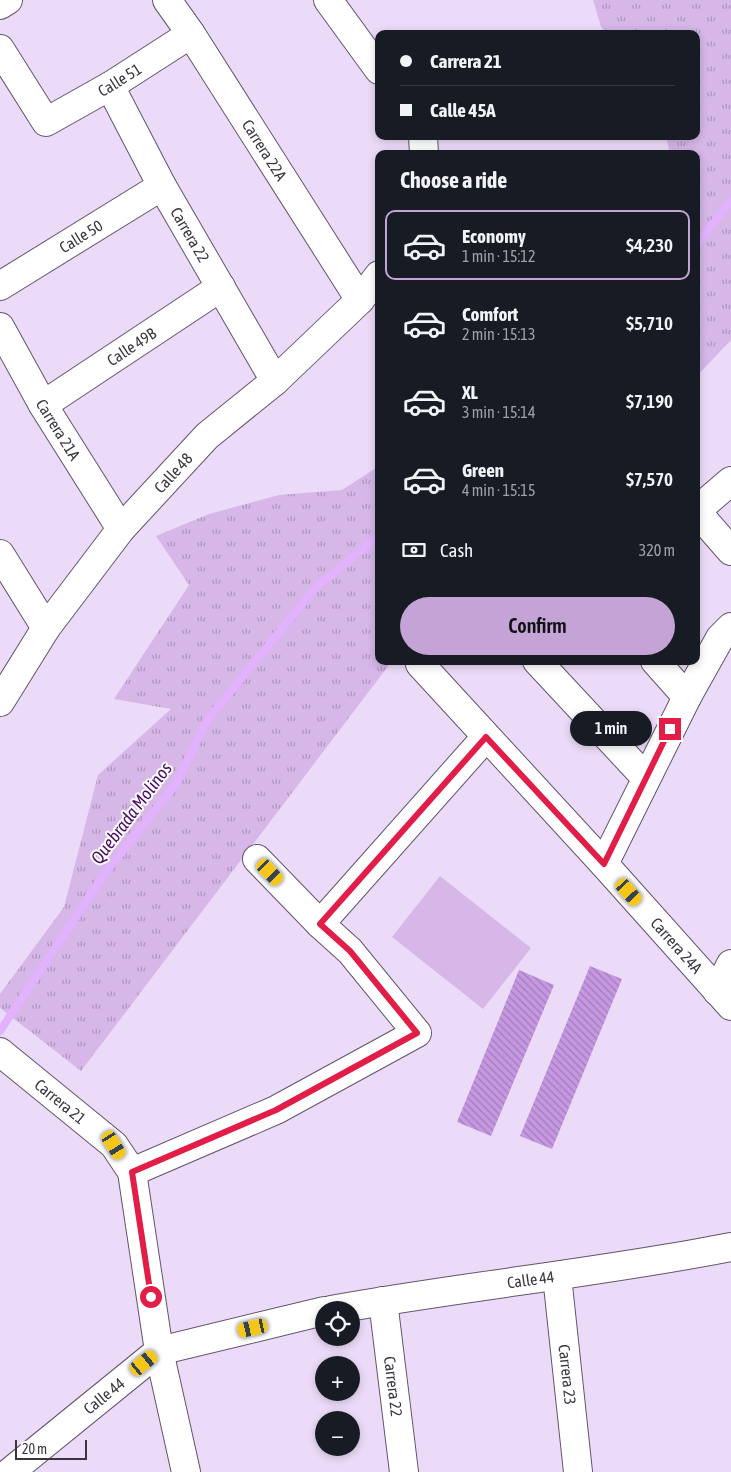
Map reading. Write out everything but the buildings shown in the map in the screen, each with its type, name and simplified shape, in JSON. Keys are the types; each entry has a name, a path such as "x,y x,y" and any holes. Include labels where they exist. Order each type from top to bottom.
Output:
{"street":[{"path":"0,5 8,0"},
{"name":"Carrera 22A","path":"167,0 191,34 360,300"},
{"path":"328,0 375,65"},
{"name":"Calle 51","path":"0,49 46,122 110,86 191,34"},
{"name":"Carrera 22","path":"110,86 162,186 275,381"},
{"name":"Calle 50","path":"0,286 162,186"},
{"name":"Calle 48","path":"0,702 46,628 121,529 207,436 275,381 360,300 375,279"},
{"name":"Calle 49B","path":"43,405 221,288"},
{"name":"Carrera 21A","path":"1,330 43,405 121,529"},
{"path":"700,508 731,481"},
{"path":"700,516 731,551"},
{"path":"0,554 46,628"},
{"path":"604,864 687,697 720,638 731,627"},
{"name":"Carrera 24A","path":"425,665 486,737 604,864 724,998"},
{"path":"541,665 646,778"},
{"path":"659,665 687,697"},
{"path":"320,924 486,737"},
{"path":"132,1172 276,1110 417,1033 350,951 320,924 257,859"},
{"path":"724,998 731,964"},
{"name":"Carrera 21","path":"3,1054 114,1145 132,1172 159,1350 186,1472"},
{"name":"Calle 44","path":"360,1305 557,1276 730,1254"},
{"name":"Carrera 23","path":"557,1276 578,1472"},
{"name":"Carrera 22","path":"383,1301 404,1472"},
{"name":"Calle 44","path":"10,1472 159,1350 315,1313"}],"green space":[{"path":"593,0 731,0 731,340 700,373 700,150 669,150 667,140 700,140 700,30 604,30"},
{"path":"375,469 375,665 389,665 81,1071 0,1008 0,994 64,907 98,775 171,709 114,699 189,585 156,536 209,514 279,495 342,490"},
{"path":"440,876 531,948 483,1009 392,937"}],"waterway":[{"name":"Quebrada Molinos","path":"700,240 731,201"},
{"name":"Quebrada Molinos","path":"0,1031 105,873 175,785 208,719 317,586 375,539"}],"route":[{"path":"151,1297 132,1172 276,1110 417,1033 350,951 320,924 486,737 604,864 670,729"}]}
